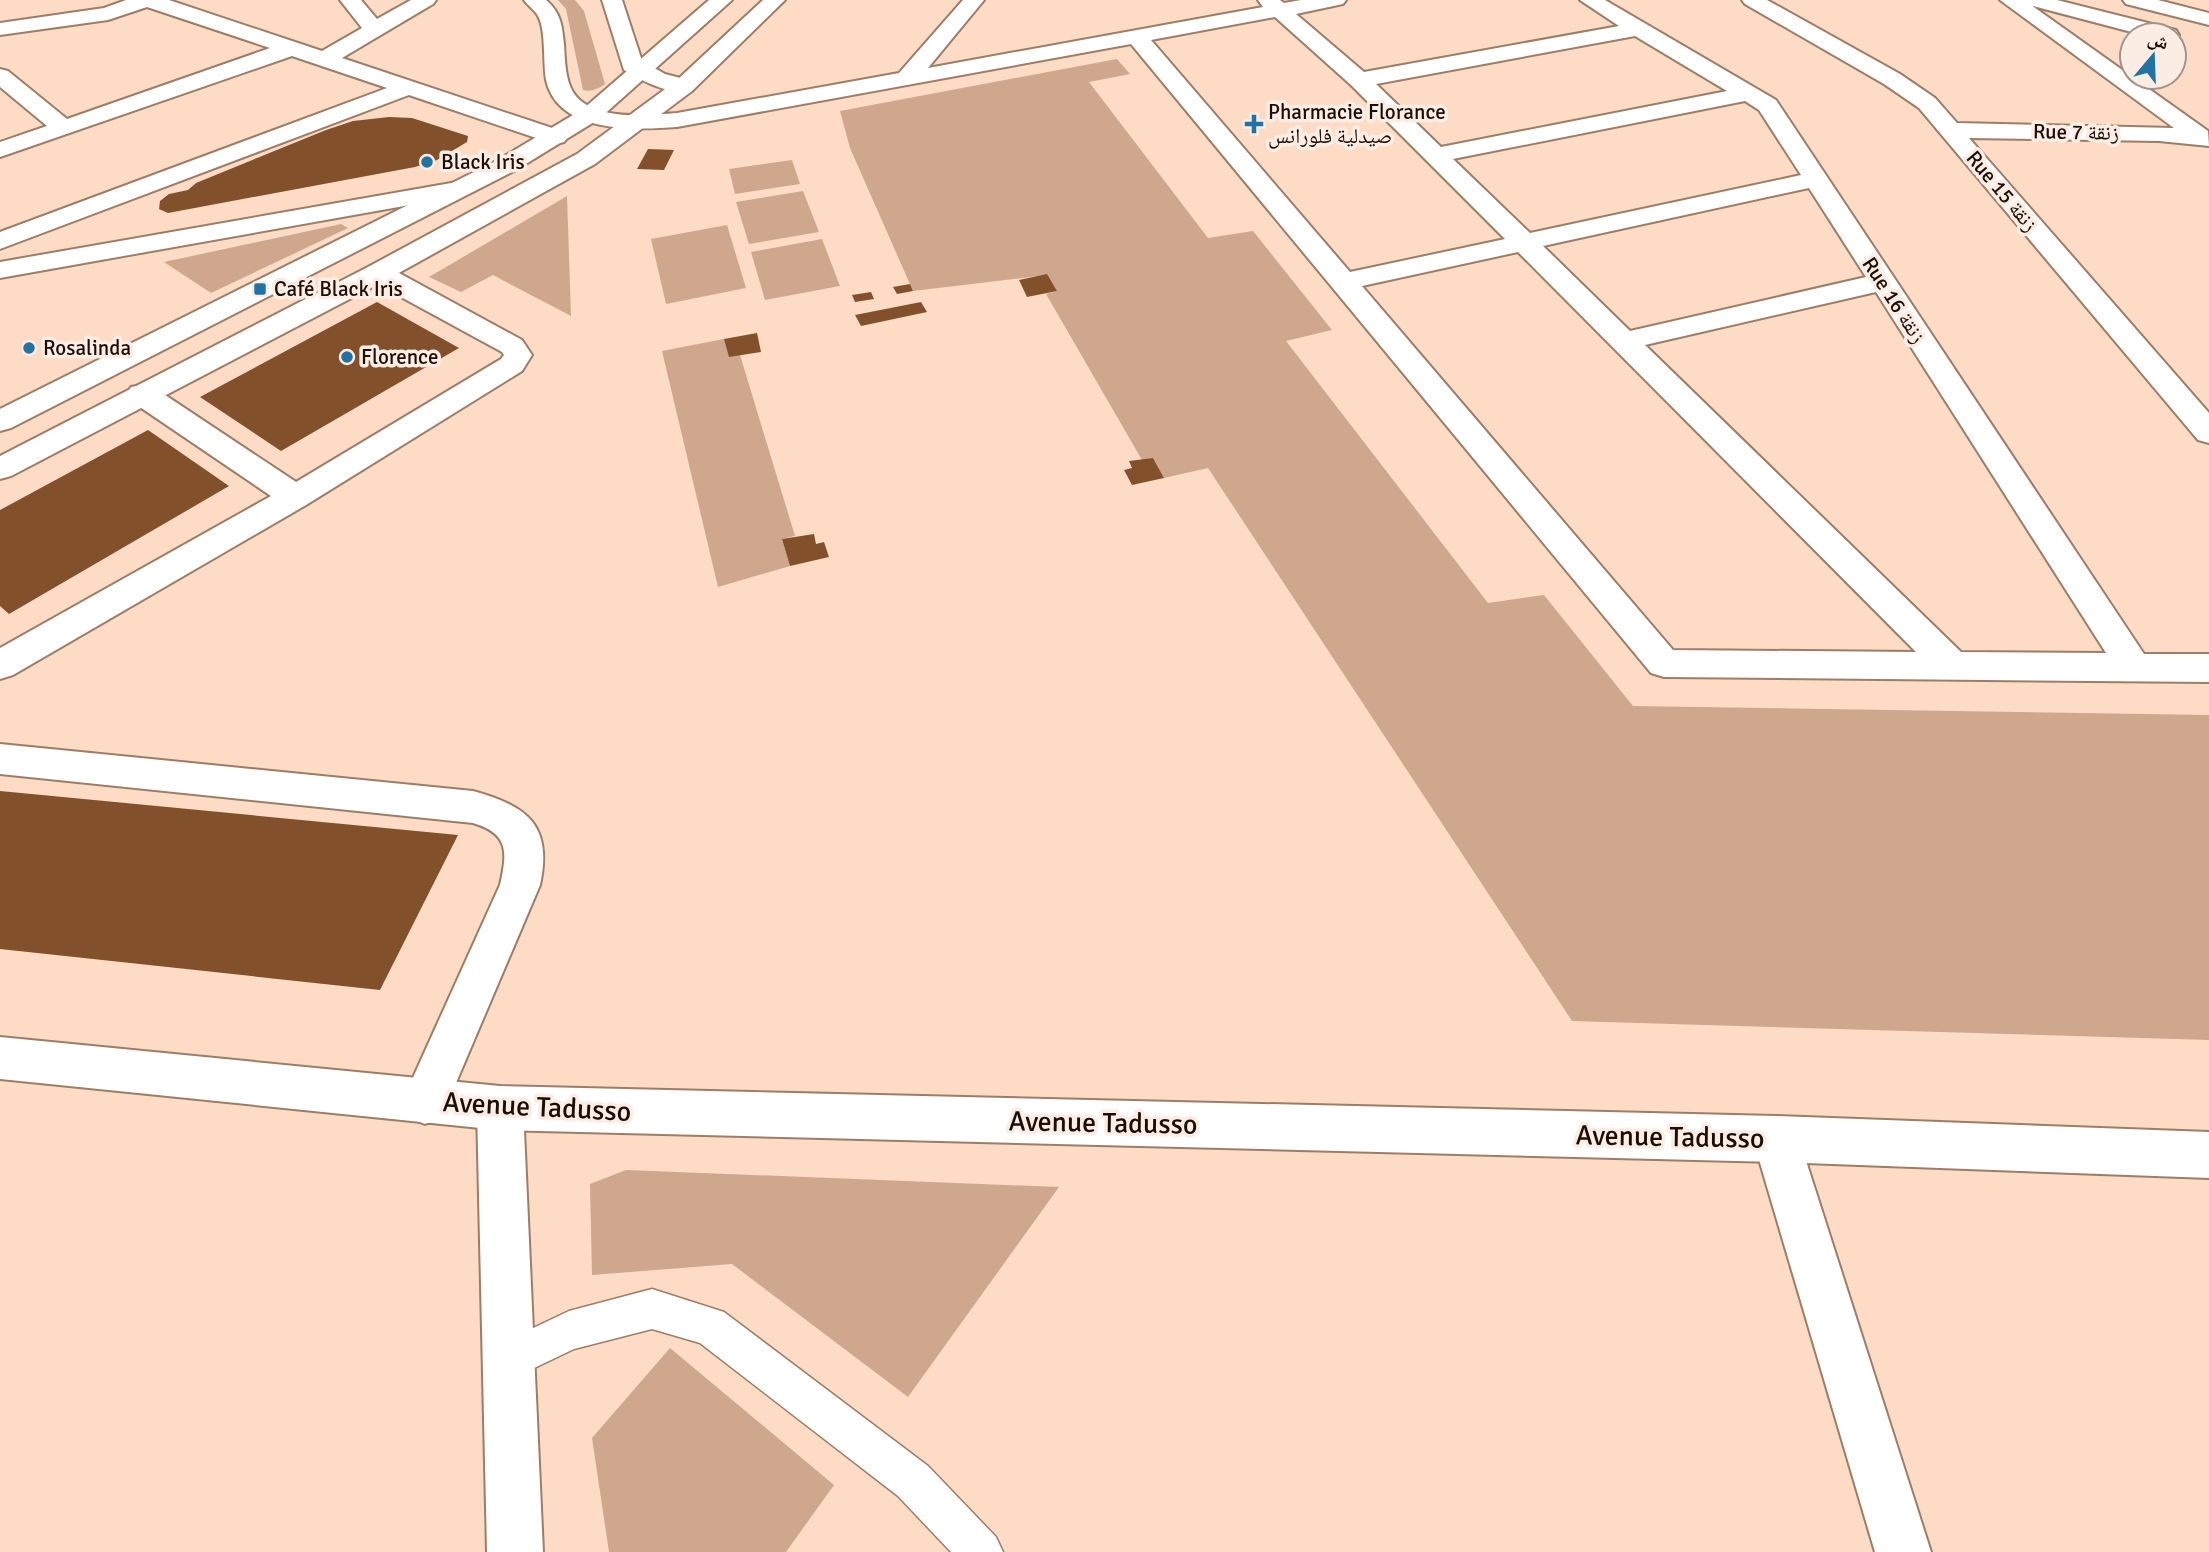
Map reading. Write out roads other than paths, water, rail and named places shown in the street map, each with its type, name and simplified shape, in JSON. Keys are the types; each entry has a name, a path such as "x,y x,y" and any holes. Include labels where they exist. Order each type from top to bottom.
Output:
{"street":[{"path":"0,29 108,13 147,0 556,138"},
{"path":"350,0 375,30"},
{"path":"324,60 426,0"},
{"path":"534,0 548,13 562,94 569,102 591,114 637,122 677,120 1136,37 1274,5 1336,0"},
{"path":"612,0 618,10 627,56 641,72 684,86"},
{"path":"0,421 556,138 591,114 722,0"},
{"path":"0,470 378,273 586,159 684,86 775,0"},
{"path":"906,79 974,0"},
{"name":"Rue 16 زنقة","path":"1590,0 1768,105 2134,667"},
{"name":"Rue 15 زنقة","path":"1752,0 1892,79 1927,103 2209,433"},
{"path":"2010,0 2206,140"},
{"path":"2032,0 2118,22"},
{"path":"2142,1 2209,19"},
{"path":"1274,5 1359,80 1952,665"},
{"path":"1359,80 1638,29"},
{"path":"1136,37 1664,663 2209,668"},
{"path":"0,150 292,48"},
{"path":"0,76 64,128"},
{"path":"0,241 408,88"},
{"path":"1436,155 1751,93"},
{"name":"Rue 7 زنقة","path":"1951,130 2206,140"},
{"path":"1343,282 1816,179"},
{"path":"0,270 457,190"},
{"path":"0,664 295,497 505,370 516,360 518,355 512,346 378,273"},
{"path":"1624,341 1882,282"},
{"path":"142,394 295,497"},
{"path":"0,759 473,807 496,812 513,825 524,842 526,862 520,885 425,1102"},
{"name":"Avenue Tadusso","path":"0,1058 500,1108 1776,1139 2209,1155"},
{"path":"500,1108 515,1552"},
{"path":"1776,1139 1903,1552"}],"lane":[{"path":"507,1361 569,1331 652,1309 710,1326 914,1481 981,1552"}],"place":[{"name":"Pharmacie Florance صيدلية فلورانس","path":"1254,124"},
{"name":"Black Iris","path":"427,162"},
{"name":"Café Black Iris","path":"260,289"},
{"name":"Rosalinda","path":"29,348"},
{"name":"Florence","path":"347,357"}]}
